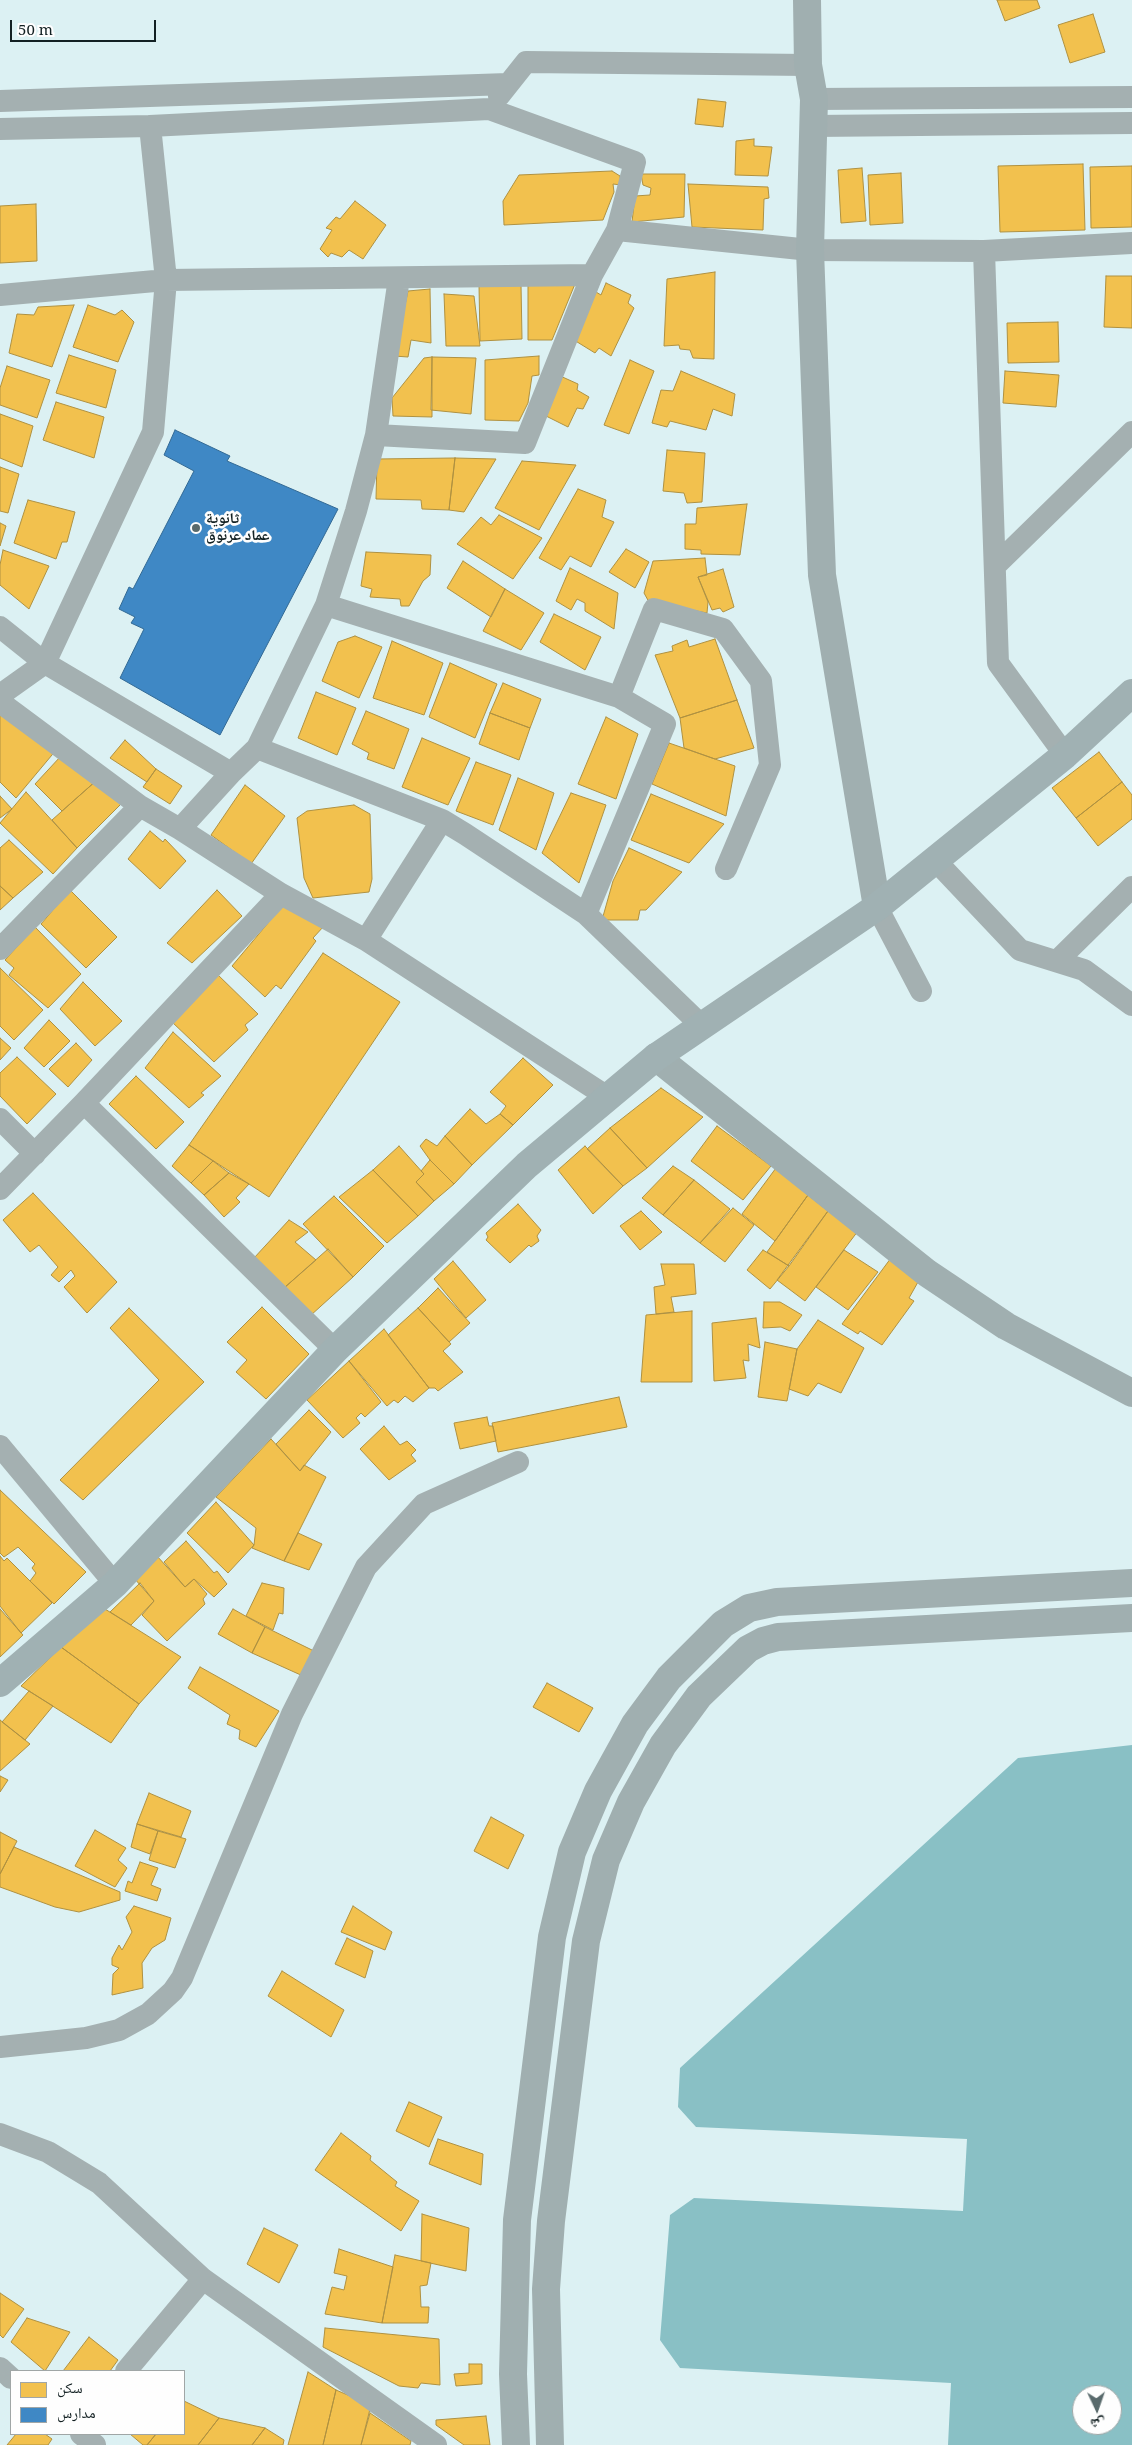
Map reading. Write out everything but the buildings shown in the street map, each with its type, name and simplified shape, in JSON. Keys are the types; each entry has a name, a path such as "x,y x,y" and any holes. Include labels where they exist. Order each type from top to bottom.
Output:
{"main road":[{"path":"0,1683 115,1584 335,1350 527,1165 656,1057 703,1027 877,907 1065,755 1132,693"}],"street":[{"path":"807,0 808,65 814,99 810,250 822,575 877,907 921,991"},
{"path":"489,109 526,62 808,65"},
{"path":"0,101 508,84"},
{"path":"814,99 1132,97"},
{"path":"0,130 150,126 489,109 635,162 617,230 592,275 525,443 376,435"},
{"path":"813,126 1132,123"},
{"path":"0,695 45,663 153,432 166,280 150,126"},
{"path":"617,230 810,250 984,251 1132,243"},
{"path":"984,251 998,664 1065,755"},
{"path":"2,302 166,280 592,275"},
{"path":"180,829 231,773 257,748 326,605 356,511 376,435 399,278"},
{"path":"996,565 1132,432"},
{"path":"326,605 619,697 666,724 586,914"},
{"path":"619,697 654,609 723,629 761,681 770,766 726,869"},
{"path":"0,627 45,663 231,773"},
{"path":"0,702 140,806 180,829 281,894 366,940 609,1098"},
{"path":"257,748 442,820 586,914 703,1027"},
{"path":"0,949 140,806"},
{"path":"366,940 442,820"},
{"path":"934,859 1020,950 1084,970 1132,1006"},
{"path":"1057,961 1132,887"},
{"path":"0,1189 84,1103 281,894"},
{"path":"656,1057 927,1273 1006,1326 1132,1393"},
{"path":"84,1103 335,1350"},
{"path":"0,1120 35,1154"},
{"path":"2,1450 115,1584"},
{"path":"0,2047 86,2038 119,2030 148,2014 173,1991 182,1978 292,1714 366,1566 424,1504 518,1462"},
{"path":"516,2445 513,2364 517,2220 552,1937 572,1852 598,1791 635,1724 669,1678 723,1624 749,1608 777,1602 1132,1583"},
{"path":"550,2445 546,2289 551,2221 586,1941 606,1860 631,1802 663,1745 699,1696 748,1649 763,1641 778,1637 1132,1618"},
{"path":"0,2134 48,2152 99,2183 204,2279 436,2445"},
{"path":"127,2370 204,2279"},
{"path":"0,2368 10,2377"},
{"path":"82,2435 95,2445"}],"water":[{"path":"1132,1745 1132,2445 948,2445 951,2383 680,2368 660,2340 670,2215 694,2198 963,2211 967,2139 696,2127 678,2107 680,2068 1018,1758"}],"place":[{"name":"ثانوية عماد عرنوق","path":"196,528"}]}
